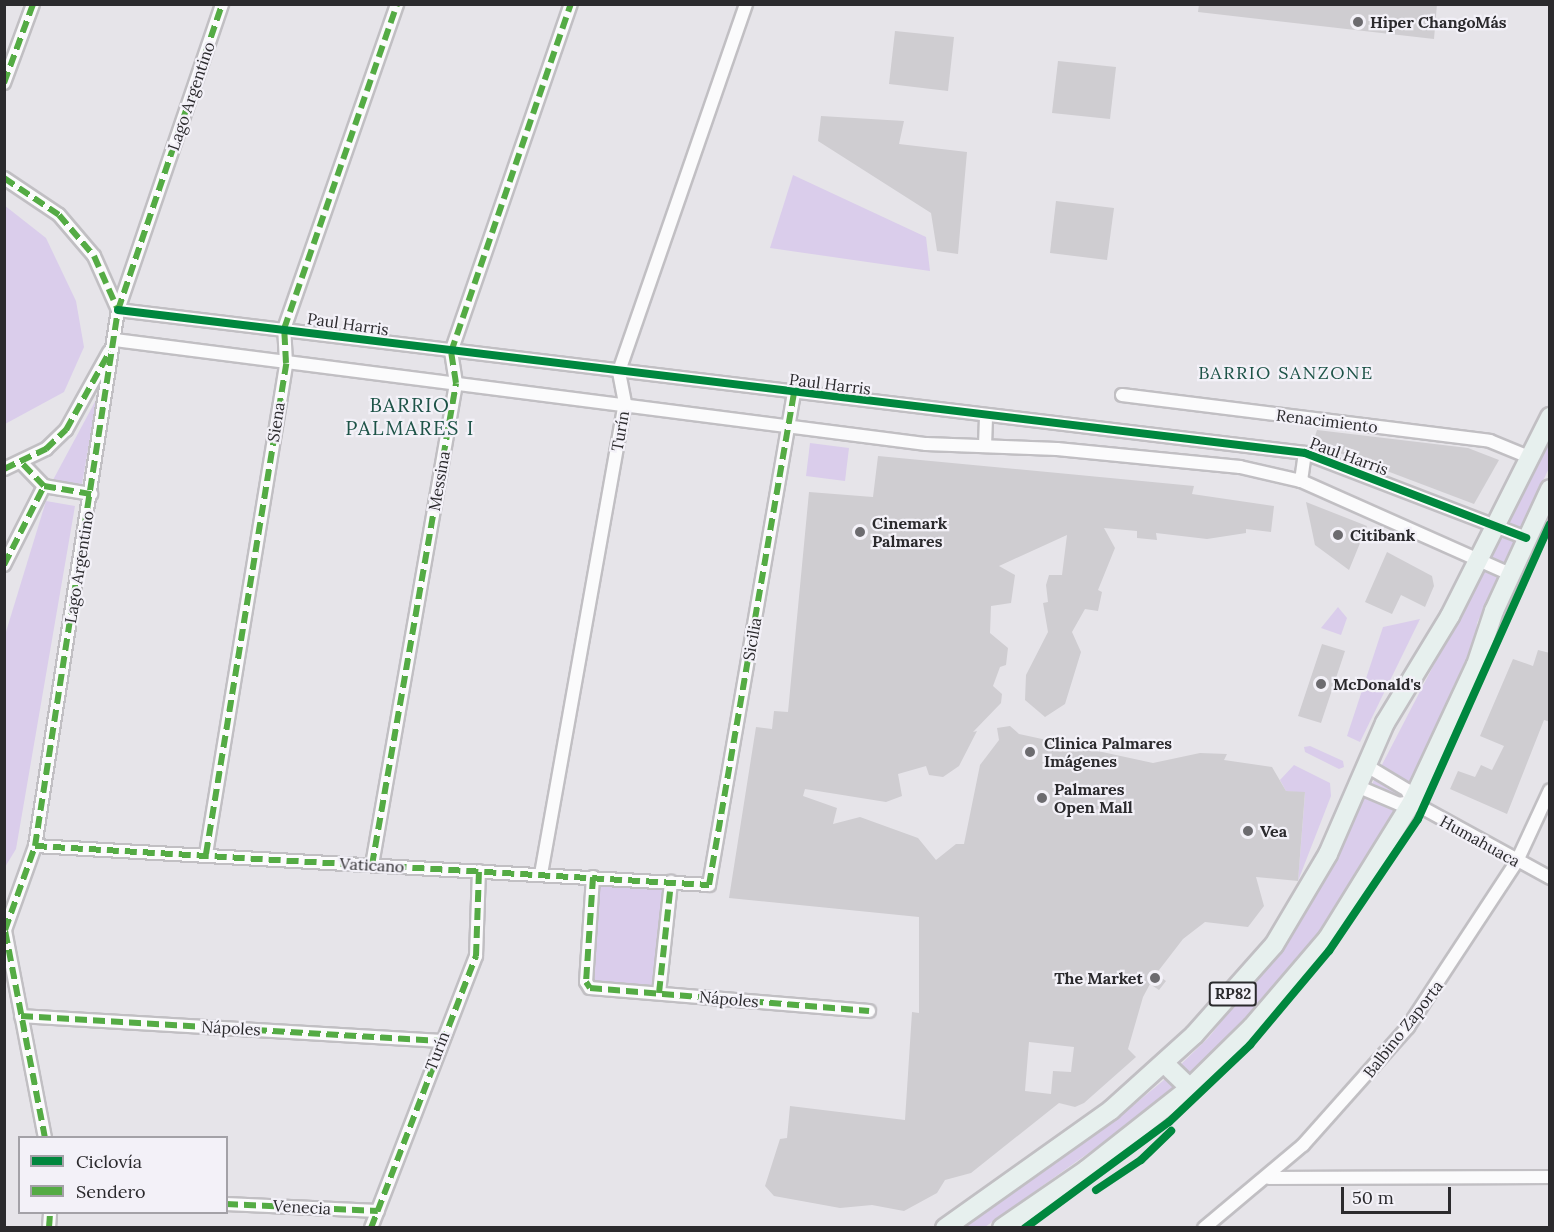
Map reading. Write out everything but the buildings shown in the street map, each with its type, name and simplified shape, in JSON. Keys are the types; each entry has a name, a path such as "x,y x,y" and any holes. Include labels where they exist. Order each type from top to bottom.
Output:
{"main road":[{"path":"1359,787 1385,723 1478,560 1550,417"},
{"path":"1002,1227 1086,1170 1190,1088 1252,1027 1328,938 1412,802 1476,665 1510,574 1550,489"},
{"name":"RP82","path":"945,1227 1061,1148 1164,1063 1222,1007 1274,945 1312,883 1359,787"},
{"path":"1164,1063 1190,1088"}],"street":[{"path":"4,83 33,4"},
{"name":"Lago Argentino","path":"45,1136 5,930 35,846 118,310 222,4"},
{"name":"Siena","path":"206,854 286,363 284,329 397,4"},
{"name":"Messina","path":"372,865 456,383 451,352 571,4"},
{"name":"Turín","path":"541,874 625,403 619,370 746,4"},
{"path":"4,178 59,215 94,256 118,310"},
{"name":"Paul Harris","path":"118,310 284,329 451,352 619,370 794,393 1305,453 1526,538"},
{"path":"4,469 21,463 66,430 115,340 286,363 625,403 926,444 1057,449 1240,467 1301,481 1510,574"},
{"name":"Sicilia","path":"709,885 794,393"},
{"name":"Renacimiento","path":"1122,395 1490,441 1529,458"},
{"path":"985,446 986,416"},
{"path":"1301,481 1305,453"},
{"path":"21,463 44,486 91,494"},
{"path":"4,566 44,486"},
{"name":"Humahuaca","path":"1367,766 1407,790 1412,802 1550,878"},
{"name":"Humahuaca","path":"1359,787 1399,804 1412,802"},
{"name":"Balbino Zaporta","path":"1204,1227 1269,1178 1408,1027 1517,861 1550,790"},
{"name":"Vaticano","path":"35,846 206,854 709,885"},
{"name":"Turín","path":"372,1227 440,1041 476,956 480,871"},
{"name":"Nápoles","path":"593,877 586,982 590,988 869,1011"},
{"path":"659,993 671,882"},
{"name":"Nápoles","path":"21,1016 440,1041"},
{"path":"1269,1178 1550,1177"},
{"name":"Venecia","path":"228,1203 378,1210"}],"shaded area":[{"path":"793,175 926,237 930,271 770,248"},
{"path":"4,205 46,238 76,301 84,347 64,392 5,424"},
{"path":"97,398 82,484 53,480"},
{"path":"810,443 849,448 845,481 806,476"},
{"path":"1549,443 1549,468 1477,623 1475,647 1408,797 1334,917 1266,999 1164,1099 985,1227 964,1228 1112,1123 1170,1075 1209,1037 1283,945 1305,913"},
{"path":"46,501 75,506 16,849 5,867 5,635"},
{"path":"1338,607 1347,618 1341,635 1321,628"},
{"path":"1420,619 1360,742 1347,736 1383,627"},
{"path":"1310,746 1343,761 1344,767 1339,769 1305,752 1304,747"},
{"path":"1294,765 1330,783 1331,796 1298,881 1305,793 1286,791 1280,780"},
{"path":"593,877 671,882 659,993 590,988"}],"marked path":[{"path":"4,83 33,4"},
{"path":"45,1136 5,930 35,846 118,310 222,4"},
{"path":"206,854 286,363 284,329 397,4"},
{"path":"372,865 456,383 451,352 571,4"},
{"path":"4,178 59,215 94,256 118,310"},
{"path":"4,469 46,449 66,430 110,351"},
{"path":"35,846 709,885 794,393"},
{"path":"4,565 44,486 22,463"},
{"path":"44,486 91,494"},
{"path":"371,1228 476,956 479,871"},
{"path":"593,877 586,982 590,988 869,1011"},
{"path":"659,993 671,882"},
{"path":"21,1016 440,1041"},
{"path":"228,1204 378,1211"},
{"path":"49,1228 50,1214"}],"cycle path":[{"path":"118,310 1305,453 1526,538"},
{"path":"1025,1228 1169,1122 1250,1045 1329,951 1418,819 1550,524"},
{"path":"1096,1190 1141,1160 1171,1131"}],"place":[{"name":"Hiper ChangoMás","path":"1358,22"},
{"name":"Cinemark Palmares","path":"860,532"},
{"name":"Citibank","path":"1338,535"},
{"name":"McDonald's","path":"1321,684"},
{"name":"Clinica Palmares Imágenes","path":"1030,752"},
{"name":"Palmares Open Mall","path":"1042,798"},
{"name":"Vea","path":"1248,831"},
{"name":"The Market","path":"1155,978"}],"district":[{"name":"BARRIO SANZONE","path":"1286,373"},
{"name":"BARRIO PALMARES I","path":"410,416"}]}
